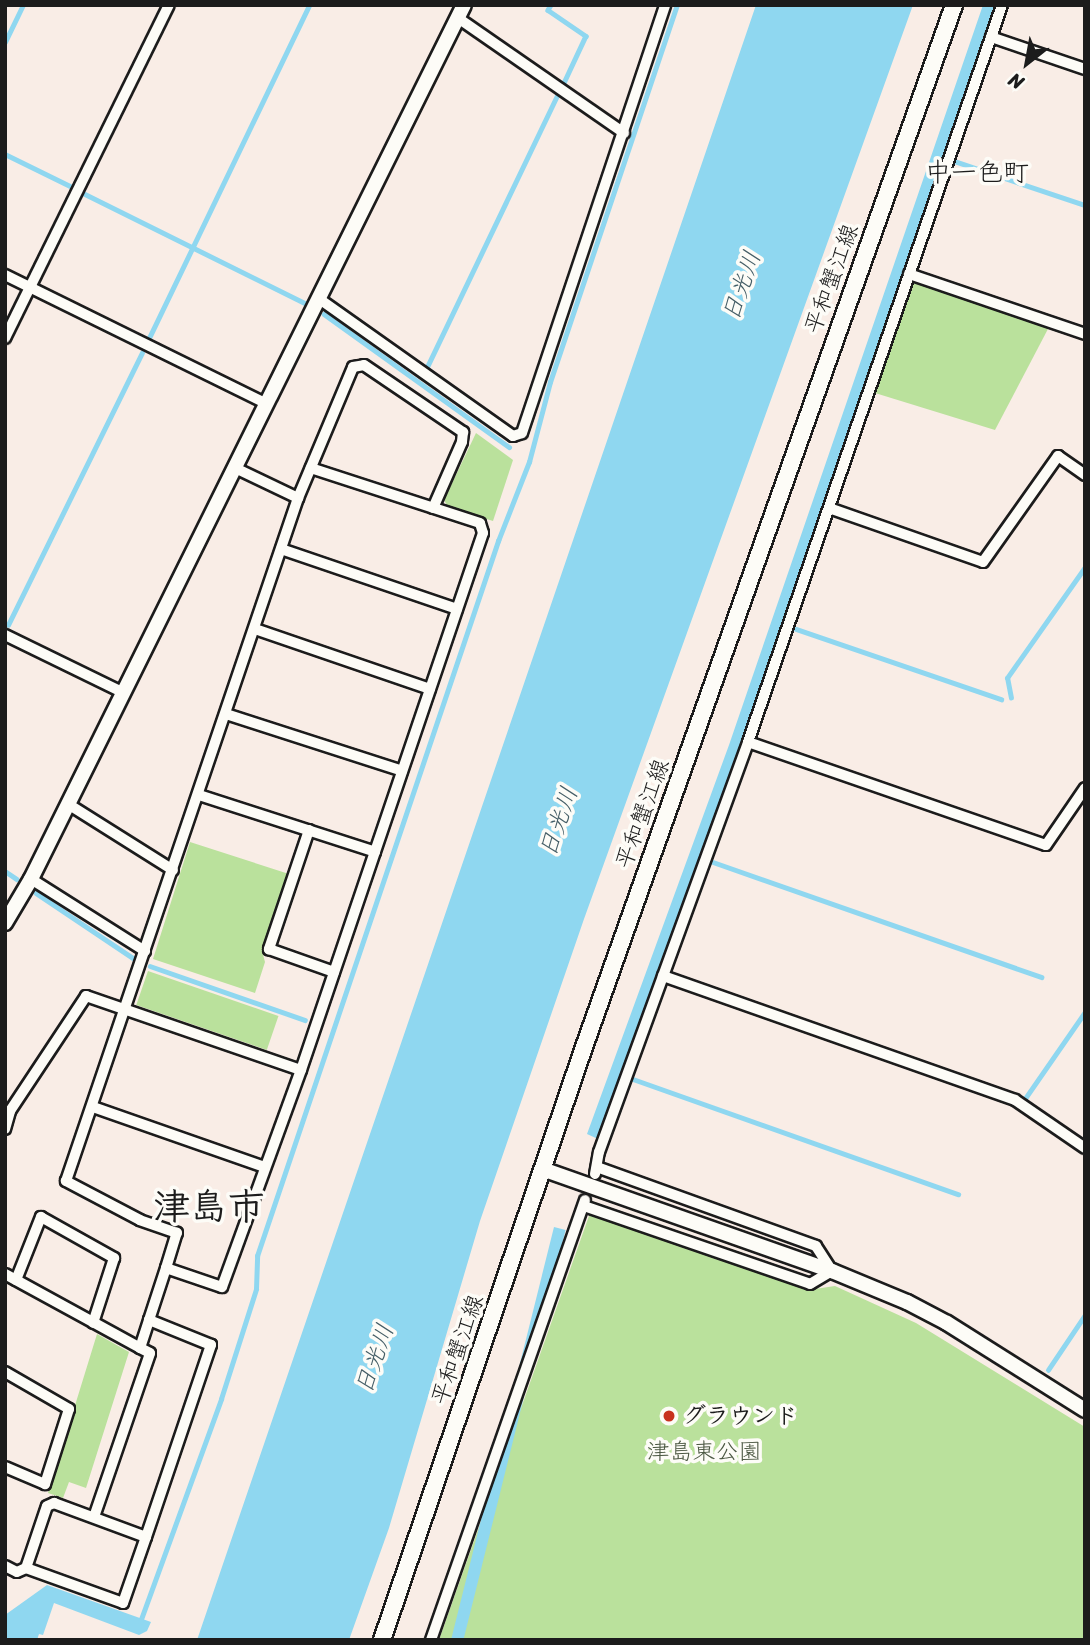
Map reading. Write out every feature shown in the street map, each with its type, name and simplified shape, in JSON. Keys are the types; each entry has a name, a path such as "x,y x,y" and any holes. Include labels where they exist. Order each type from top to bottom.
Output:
{"main road":[{"name":"平和蟹江線","path":"382,1640 545,1170 584,1047 954,5"}],"street":[{"path":"5,338 169,5"},
{"path":"318,299 513,436 522,433 666,5"},
{"path":"832,1271 816,1246 596,1170 748,742 1002,5"},
{"path":"5,923 31,879 461,12 624,133"},
{"path":"992,37 1085,69"},
{"path":"909,274 1085,334"},
{"path":"5,275 267,404"},
{"path":"140,1348 177,1233 139,1220 66,1181 298,498 353,367 364,365 463,432 462,442 433,508"},
{"path":"829,508 983,562 1058,456 1085,475"},
{"path":"235,468 298,498"},
{"path":"166,1268 222,1287 301,1070 483,533 480,523 311,468"},
{"path":"281,549 457,609"},
{"path":"254,629 430,689"},
{"path":"5,635 124,693"},
{"path":"226,714 402,771"},
{"path":"748,742 1046,845 1085,788"},
{"path":"199,795 374,852"},
{"path":"68,804 173,870"},
{"path":"309,830 269,949 334,972"},
{"path":"31,879 145,951"},
{"path":"663,976 1015,1100 1085,1148"},
{"path":"6,1127 10,1111 86,996 301,1070"},
{"path":"93,1107 264,1167"},
{"path":"545,1170 832,1271 947,1323 1085,1410"},
{"path":"431,1640 584,1203 810,1284 832,1271"},
{"path":"16,1280 41,1217 114,1258 93,1323"},
{"path":"5,1274 150,1353 94,1517"},
{"path":"5,1566 17,1572 26,1568 123,1603 211,1345 149,1320"},
{"path":"5,1372 69,1409 45,1484 5,1466"},
{"path":"26,1568 47,1506 54,1503 146,1537"}],"green space":[{"path":"920,282 1049,327 995,430 875,393 912,284"},
{"path":"476,433 513,460 493,521 448,507 444,500"},
{"path":"190,842 289,874 262,951 265,962 255,993 153,959"},
{"path":"148,971 278,1016 267,1050 136,1005"},
{"name":"グラウンド","path":"590,1213 808,1290 835,1286 916,1323 1085,1427 1085,1640 439,1640"},
{"path":"97,1334 129,1352 86,1488 69,1482 63,1498 48,1493"}],"water":[{"name":"日光川","path":"756,5 913,5 584,919 480,1221 389,1528 349,1640 197,1640"},
{"path":"983,5 996,5 749,724 598,1139 587,1134 729,745"},
{"path":"554,1227 566,1230 463,1640 451,1640"},
{"path":"47,1585 151,1622 147,1631 139,1635 54,1603 43,1635 39,1634 37,1640 5,1640 5,1615"}],"waterway":[{"path":"5,42 23,5"},
{"path":"149,338 309,5"},
{"path":"551,5 548,10 586,36 564,83"},
{"path":"140,1622 221,1399 256,1289 257,1256 498,541 529,462 550,382 677,5"},
{"path":"427,367 557,96"},
{"path":"5,154 72,187"},
{"path":"954,161 1085,205"},
{"path":"85,194 305,303"},
{"path":"324,314 509,447"},
{"path":"8,625 142,353"},
{"path":"1011,698 1007,678 1085,567"},
{"path":"796,629 1001,699"},
{"path":"713,862 1041,977"},
{"path":"5,871 17,879"},
{"path":"36,893 133,958"},
{"path":"150,966 305,1020"},
{"path":"1026,1102 1024,1100 1085,1012"},
{"path":"633,1079 958,1194"},
{"path":"1048,1370 1085,1315"}],"place":[{"name":"グラウンド","path":"669,1416"}],"district":[{"name":"中一色町","path":"977,173"},
{"name":"津島市","path":"209,1207"}],"park label":[{"name":"津島東公園","path":"704,1452"}]}
